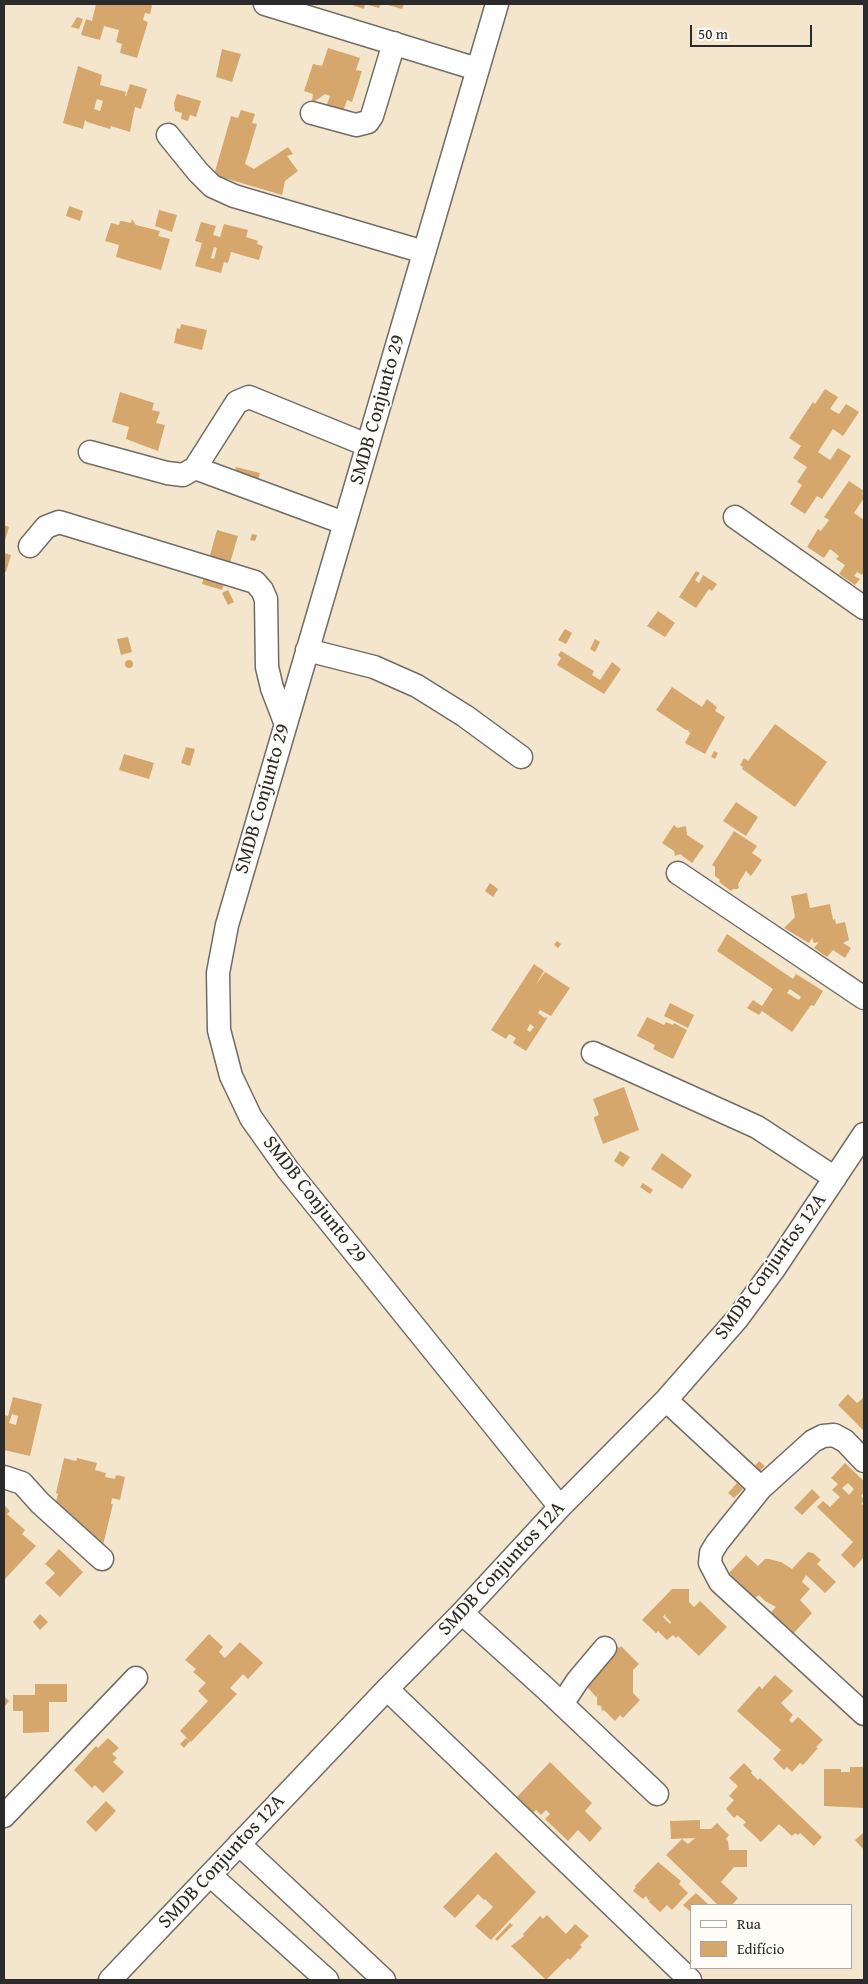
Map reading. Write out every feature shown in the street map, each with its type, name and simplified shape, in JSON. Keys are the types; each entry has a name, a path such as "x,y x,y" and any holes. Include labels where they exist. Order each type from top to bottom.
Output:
{"street":[{"path":"265,4 477,69"},
{"name":"SMDB Conjunto 29","path":"496,4 227,925 218,973 219,1030 230,1076 251,1118 288,1170 560,1507"},
{"path":"312,113 356,125 368,122 372,116 394,43"},
{"path":"168,135 212,186 234,196 424,252"},
{"path":"90,452 167,473 183,475 195,468 230,410 237,402 250,397 367,445"},
{"path":"195,468 344,524"},
{"path":"735,517 864,608"},
{"path":"30,546 46,527 53,523 66,524 255,582 262,590 266,599 267,667 272,688 285,722"},
{"path":"306,650 374,667 417,686 465,716 521,758"},
{"path":"678,872 864,998"},
{"path":"593,1053 757,1127 835,1178"},
{"name":"SMDB Conjuntos 12A","path":"110,1980 387,1689 462,1613 560,1507 666,1400 737,1319 774,1268 864,1134"},
{"path":"666,1400 761,1488"},
{"path":"864,1461 845,1440 834,1435 823,1436 812,1441 761,1488 717,1543 711,1553 710,1563 720,1582 864,1714"},
{"path":"4,1477 22,1484 40,1503 102,1559"},
{"path":"462,1613 562,1704 656,1794"},
{"path":"562,1704 578,1680 605,1648"},
{"path":"4,1816 136,1678"},
{"path":"387,1689 690,1980"},
{"path":"239,1844 384,1980"},
{"path":"210,1875 327,1980"}],"building":[{"path":"96,4 150,4 152,6 150,14 145,13 143,20 148,22 137,58 120,53 122,44 116,42 119,30 104,26 100,40 81,35 86,19 92,21"},
{"path":"349,4 365,4 364,9"},
{"path":"365,4 381,4 379,8"},
{"path":"384,4 404,4 402,9"},
{"path":"77,17 83,19 79,29 71,27"},
{"path":"328,48 360,58 356,70 362,71 352,102 347,100 343,112 326,107 330,96 325,94 312,101 313,94 304,91 313,64 322,66"},
{"path":"222,49 241,54 232,82 216,77"},
{"path":"78,66 102,75 100,85 126,92 125,96 130,84 147,89 141,109 135,107 130,132 111,126 110,129 85,120 83,129 63,123","holes":["97,99 103,101 100,111 94,109"]},
{"path":"177,94 201,101 196,117 190,115 188,121 181,119 182,113 175,111 174,103"},
{"path":"241,110 255,114 252,123 257,124 245,164 254,169 288,147 293,154 287,156 298,171 285,181 282,195 214,175 231,116 238,118"},
{"path":"69,206 83,211 80,221 66,216"},
{"path":"159,210 177,215 172,232 155,226"},
{"path":"132,219 136,225 160,231 158,236 170,239 161,270 116,257 119,245 105,241 111,223 119,225 120,221 122,221 131,223"},
{"path":"201,222 216,226 213,235 220,237 224,224 248,230 246,237 258,241 257,244 263,246 259,260 231,252 228,263 224,262 221,273 195,266 202,243 195,241","holes":["214,247 217,248 214,259 211,258"]},
{"path":"181,324 207,330 202,350 174,343 177,328 180,329"},
{"path":"825,389 838,397 830,409 839,414 846,404 859,412 843,436 833,429 818,452 830,460 838,448 851,456 822,499 817,496 805,514 790,504 802,485 797,482 807,467 793,458 801,446 789,438 813,402 815,404"},
{"path":"120,392 154,403 152,410 160,412 156,423 165,425 158,451 126,439 129,427 112,422"},
{"path":"236,467 260,473 255,492 233,477"},
{"path":"849,481 864,491 862,493 864,498 854,513 864,520 864,572 862,575 857,572 854,576 860,579 855,585 839,574 845,565 836,559 839,556 830,549 824,558 807,547 818,529 821,531 829,520 824,517"},
{"path":"4,525 9,527 4,544"},
{"path":"217,530 238,536 222,590 202,584"},
{"path":"252,534 257,535 255,541 250,540"},
{"path":"4,553 11,555 6,572 4,571"},
{"path":"696,571 700,573 695,580 699,583 703,575 717,584 712,591 709,589 696,608 679,597"},
{"path":"228,590 234,602 228,605 222,593"},
{"path":"658,611 675,623 665,637 647,626"},
{"path":"565,629 572,633 566,644 558,640"},
{"path":"128,637 132,652 121,655 117,639"},
{"path":"595,639 600,642 595,652 590,649"},
{"path":"561,651 594,671 592,675 600,680 612,662 621,669 604,694 557,665 561,658 558,655"},
{"path":"129,660 133,664 129,668 125,664"},
{"path":"672,687 702,707 707,699 717,707 715,711 725,717 705,754 685,743 693,728 690,733 689,730 686,730 656,710"},
{"path":"775,724 827,762 795,807 742,769 743,767 740,765 744,758 748,761"},
{"path":"186,747 195,749 190,766 181,763"},
{"path":"714,751 718,753 715,759 711,757"},
{"path":"124,754 154,763 149,779 119,770"},
{"path":"736,802 758,817 746,836 723,821"},
{"path":"674,825 677,828 686,826 687,835 704,846 692,863 680,854 675,856 674,851 662,843"},
{"path":"734,831 757,846 752,853 762,860 751,876 746,871 738,884 739,888 731,891 719,882 720,880 715,876 715,867 712,865"},
{"path":"490,883 498,889 493,897 485,891"},
{"path":"807,893 810,908 830,904 833,920 835,919 836,924 845,922 849,940 843,943 851,948 845,958 833,950 827,957 814,948 819,942 814,943 812,938 809,943 784,928 795,917 791,896"},
{"path":"727,934 793,979 796,974 823,991 814,1006 811,1005 792,1032 762,1011 759,1015 747,1008 753,1000 762,1006 773,989 717,951","holes":["790,989 801,997 799,1000 787,993"]},
{"path":"557,941 561,944 558,948 554,945"},
{"path":"534,964 544,971 535,986 545,972 570,988 551,1016 540,1010 538,1013 545,1018 548,1017 526,1051 513,1043 516,1038 509,1034 506,1039 491,1030","holes":["530,1024 534,1027 530,1032 527,1030"]},
{"path":"670,1003 694,1015 688,1028 664,1016"},
{"path":"647,1017 664,1025 666,1022 673,1025 674,1023 687,1030 673,1059 653,1049 655,1045 637,1036"},
{"path":"624,1087 639,1130 603,1144 594,1119 594,1117 599,1115 593,1099"},
{"path":"620,1151 630,1157 623,1167 614,1161"},
{"path":"662,1153 692,1175 682,1189 651,1169"},
{"path":"643,1183 653,1190 650,1194 640,1187"},
{"path":"848,1394 857,1403 864,1395 864,1431 838,1405"},
{"path":"13,1397 42,1404 30,1456 4,1450 4,1415 8,1416","holes":["12,1414 18,1416 16,1425 9,1423"]},
{"path":"64,1458 76,1461 77,1458 97,1463 95,1470 106,1473 105,1477 115,1479 116,1475 125,1477 120,1500 112,1498 111,1504 113,1504 103,1545 82,1539 55,1506"},
{"path":"759,1461 765,1466 758,1473 753,1468"},
{"path":"845,1463 864,1481 864,1492 861,1496 864,1500 861,1504 864,1505 864,1557 854,1568 841,1555 853,1542 817,1507 823,1501 830,1507 840,1497 832,1490 838,1484 831,1478","holes":["848,1483 854,1489 849,1495 842,1488"]},
{"path":"737,1483 743,1489 734,1498 728,1493"},
{"path":"812,1489 820,1497 802,1515 794,1508"},
{"path":"4,1505 10,1511 7,1514 25,1530 22,1534 36,1546 4,1580"},
{"path":"59,1549 83,1572 60,1597 45,1583 55,1573 45,1564"},
{"path":"808,1552 813,1553 821,1560 817,1564 836,1582 825,1593 806,1575 802,1582 810,1589 800,1600 812,1613 793,1634 770,1613 776,1607 759,1595 755,1598 729,1573 746,1555 758,1566 765,1559 769,1559 781,1562 792,1569"},
{"path":"672,1589 689,1589 689,1602 694,1607 700,1601 727,1627 699,1656 678,1636 676,1638 673,1635 667,1640 642,1620","holes":["666,1613 665,1616 671,1622 670,1624 663,1617"]},
{"path":"40,1614 48,1622 40,1630 33,1622"},
{"path":"209,1634 223,1647 219,1652 225,1658 240,1642 263,1663 248,1679 243,1674 230,1688 237,1694 191,1742 180,1731 208,1701 198,1691 206,1683 193,1672 196,1669 185,1660"},
{"path":"612,1641 619,1648 621,1646 639,1664 633,1670 633,1693 640,1700 623,1718 620,1715 615,1721 604,1710 602,1711 601,1706 597,1705 599,1694 596,1697 582,1681"},
{"path":"775,1675 793,1691 781,1703 793,1715 789,1720 792,1723 798,1717 823,1740 803,1765 800,1763 792,1772 787,1767 784,1770 773,1759 781,1750 737,1711 759,1686 762,1689"},
{"path":"35,1684 67,1684 67,1702 49,1702 49,1732 23,1733 23,1711 13,1711 13,1695 35,1695"},
{"path":"4,1696 9,1701 4,1707"},
{"path":"108,1738 119,1748 112,1754 117,1758 113,1762 124,1772 103,1793 95,1785 92,1788 74,1770 96,1746 98,1748"},
{"path":"186,1738 190,1741 184,1748 180,1744"},
{"path":"550,1762 592,1803 585,1811 602,1828 590,1842 578,1830 568,1841 545,1819 550,1814 546,1810 541,1815 536,1810 532,1814 516,1798"},
{"path":"744,1763 758,1780 760,1778 822,1837 814,1846 800,1833 798,1835 795,1833 792,1836 779,1824 761,1842 743,1825 746,1822 737,1815 734,1818 726,1809 734,1800 729,1796 738,1786 729,1778"},
{"path":"850,1767 864,1767 864,1808 824,1806 824,1769 841,1769 841,1772 850,1772"},
{"path":"106,1801 116,1811 96,1832 86,1822"},
{"path":"700,1820 700,1829 711,1829 717,1823 729,1835 726,1839 729,1850 747,1850 747,1867 734,1867 721,1882 738,1898 733,1904 717,1904 666,1855 682,1839 688,1844 695,1838 671,1839 670,1821"},
{"path":"864,1833 864,1850 855,1840"},
{"path":"496,1852 536,1892 491,1940 475,1926 493,1907 478,1894 455,1918 443,1907"},
{"path":"658,1862 681,1881 679,1884 688,1893 672,1910 667,1905 660,1912 649,1902 652,1897 649,1901 646,1896 643,1899 633,1891 635,1886"},
{"path":"696,1893 708,1904 690,1904 690,1911 683,1905"},
{"path":"547,1915 566,1934 575,1924 589,1936 570,1960 568,1958 546,1980 511,1946 524,1936 523,1934 540,1916 543,1919"},
{"path":"510,1923 513,1925 497,1941 495,1939"}]}
